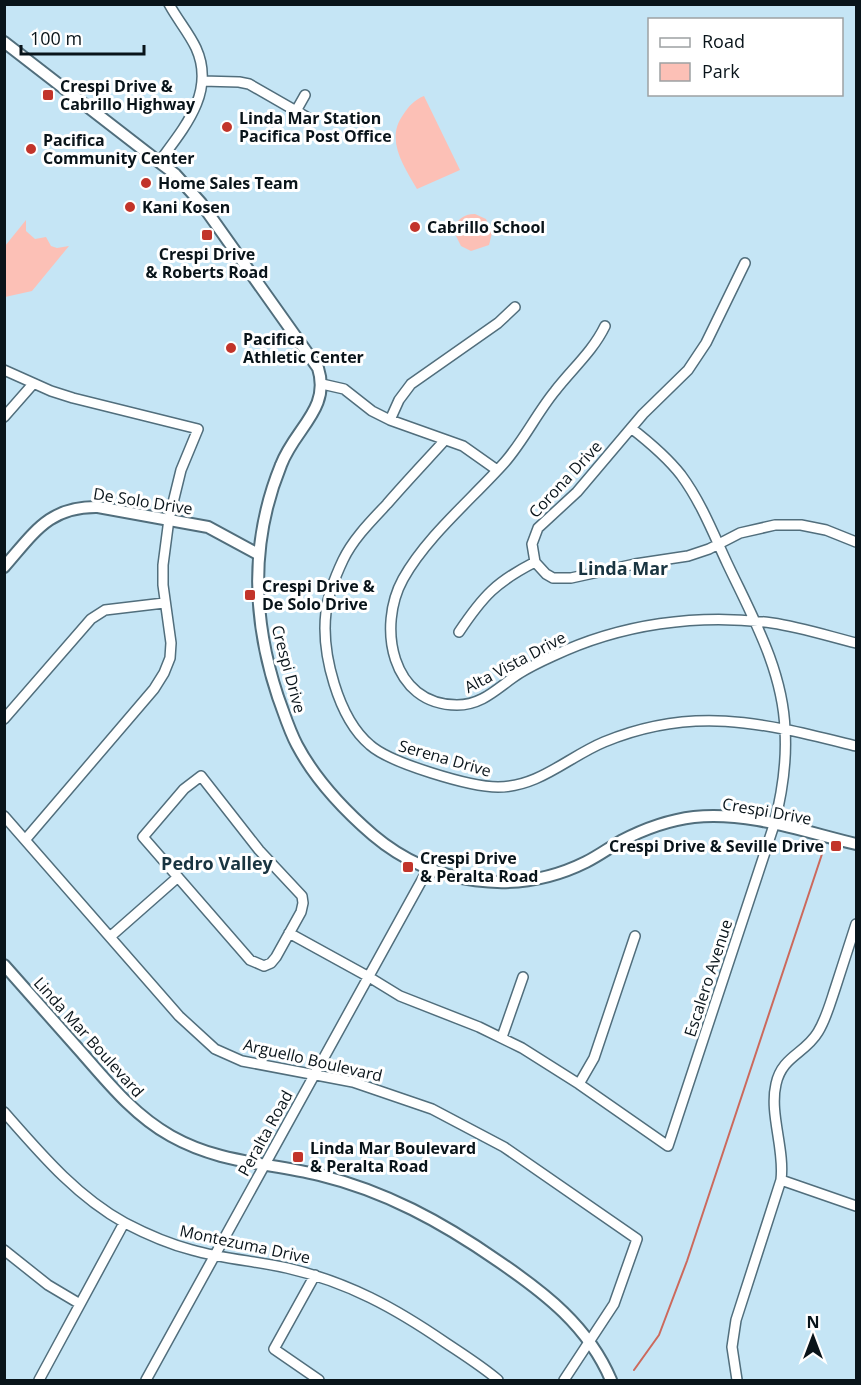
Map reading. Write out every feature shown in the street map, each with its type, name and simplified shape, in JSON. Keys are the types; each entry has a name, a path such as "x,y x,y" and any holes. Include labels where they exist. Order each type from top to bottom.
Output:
{"street":[{"path":"159,162 194,113 201,93 202,81 200,59 196,49 169,4"},
{"path":"4,42 182,182 201,203 314,360 322,384 344,389 372,411 390,420 471,450 498,470"},
{"path":"202,81 249,84 310,119"},
{"path":"296,111 305,95"},
{"name":"Corona Drive","path":"535,562 532,544 538,528 577,492 643,414 677,382 697,357 745,263"},
{"path":"390,420 399,400 411,384 498,323 515,307"},
{"name":"Alta Vista Drive","path":"605,326 591,349 553,394 521,442 420,554 404,577 394,600 391,624 394,659 405,680 422,694 443,704 466,705 488,697 539,662 598,638 657,624 754,621 791,626 856,643"},
{"path":"4,370 33,384 73,398 198,429 181,470 173,495 169,519 163,566 164,603 171,643 170,658 164,673 154,689 25,840"},
{"path":"4,417 33,384"},
{"name":"Crespi Drive","path":"322,384 317,406 290,445 278,472 263,525 258,554 259,604 265,648 276,691 296,744 326,786 361,824 400,854 428,869 474,881 524,881 571,869 637,833 676,820 716,816 735,817 856,844"},
{"name":"Escalero Avenue","path":"289,933 400,996 502,1037 579,1084 668,1146 774,825 783,784 786,729 774,672 754,621 696,497 679,472 632,428"},
{"name":"Serena Drive","path":"445,440 356,539 342,561 330,593 326,624 329,662 346,713 369,745 404,764 472,784 506,787 540,778 611,739 658,725 677,722 714,720 750,722 856,746"},
{"name":"De Solo Drive","path":"4,567 49,519 65,510 84,507 98,507 208,527 258,554"},
{"path":"459,632 487,593 507,577 535,562 539,568 553,578 571,579 647,561 688,556 751,529 788,525 826,530 856,543"},
{"path":"4,718 91,619 105,610 164,603"},
{"path":"201,776 258,850 302,896 301,912 289,933 271,963 264,966 256,964 143,837 184,789 201,776"},
{"name":"Arguello Boulevard","path":"4,816 190,1029 214,1049 242,1061 316,1074 391,1094 432,1110 470,1128 520,1157 637,1239 614,1304 590,1343"},
{"name":"Peralta Road","path":"151,1379 214,1255 428,869"},
{"path":"111,936 178,877"},
{"path":"737,1380 732,1347 735,1320 781,1180 782,1160 774,1094 778,1076 787,1061 811,1042 822,1026 854,943 856,924"},
{"path":"579,1084 594,1058 635,936"},
{"name":"Linda Mar Boulevard","path":"4,965 115,1091 141,1116 171,1136 204,1152 227,1159 318,1174 397,1201 434,1219 469,1240 545,1295 569,1317 590,1343 611,1380"},
{"path":"502,1037 523,976"},
{"name":"Montezuma Drive","path":"4,1112 83,1195 124,1223 170,1243 214,1255 285,1267 365,1293 390,1306 498,1380"},
{"path":"781,1180 856,1206"},
{"path":"39,1380 124,1223"},
{"path":"4,1250 48,1285 80,1304"},
{"path":"315,1275 274,1349 319,1380"},
{"path":"564,1380 590,1343"}],"green space":[{"path":"424,96 460,170 417,189 398,153 396,134 398,124 407,109"},
{"path":"475,214 486,219 492,233 489,245 471,251 461,246 453,230 461,218"},
{"path":"26,220 26,231 35,239 46,237 51,246 57,248 69,246 32,291 5,297 5,246"}],"waterway":[{"path":"634,1370 659,1335 687,1261 824,848"}],"place":[{"name":"Crespi Drive & Cabrillo Highway","path":"48,95"},
{"name":"Linda Mar Station Pacifica Post Office","path":"227,127"},
{"name":"Pacifica Community Center","path":"31,149"},
{"name":"Home Sales Team","path":"146,183"},
{"name":"Kani Kosen","path":"130,207"},
{"name":"Cabrillo School","path":"415,227"},
{"name":"Crespi Drive & Roberts Road","path":"207,235"},
{"name":"Pacifica Athletic Center","path":"231,348"},
{"name":"Crespi Drive & De Solo Drive","path":"250,595"},
{"name":"Crespi Drive & Seville Drive","path":"836,846"},
{"name":"Crespi Drive & Peralta Road","path":"408,867"},
{"name":"Linda Mar Boulevard & Peralta Road","path":"298,1157"}],"district":[{"name":"Linda Mar","path":"623,569"},
{"name":"Pedro Valley","path":"217,864"}]}
